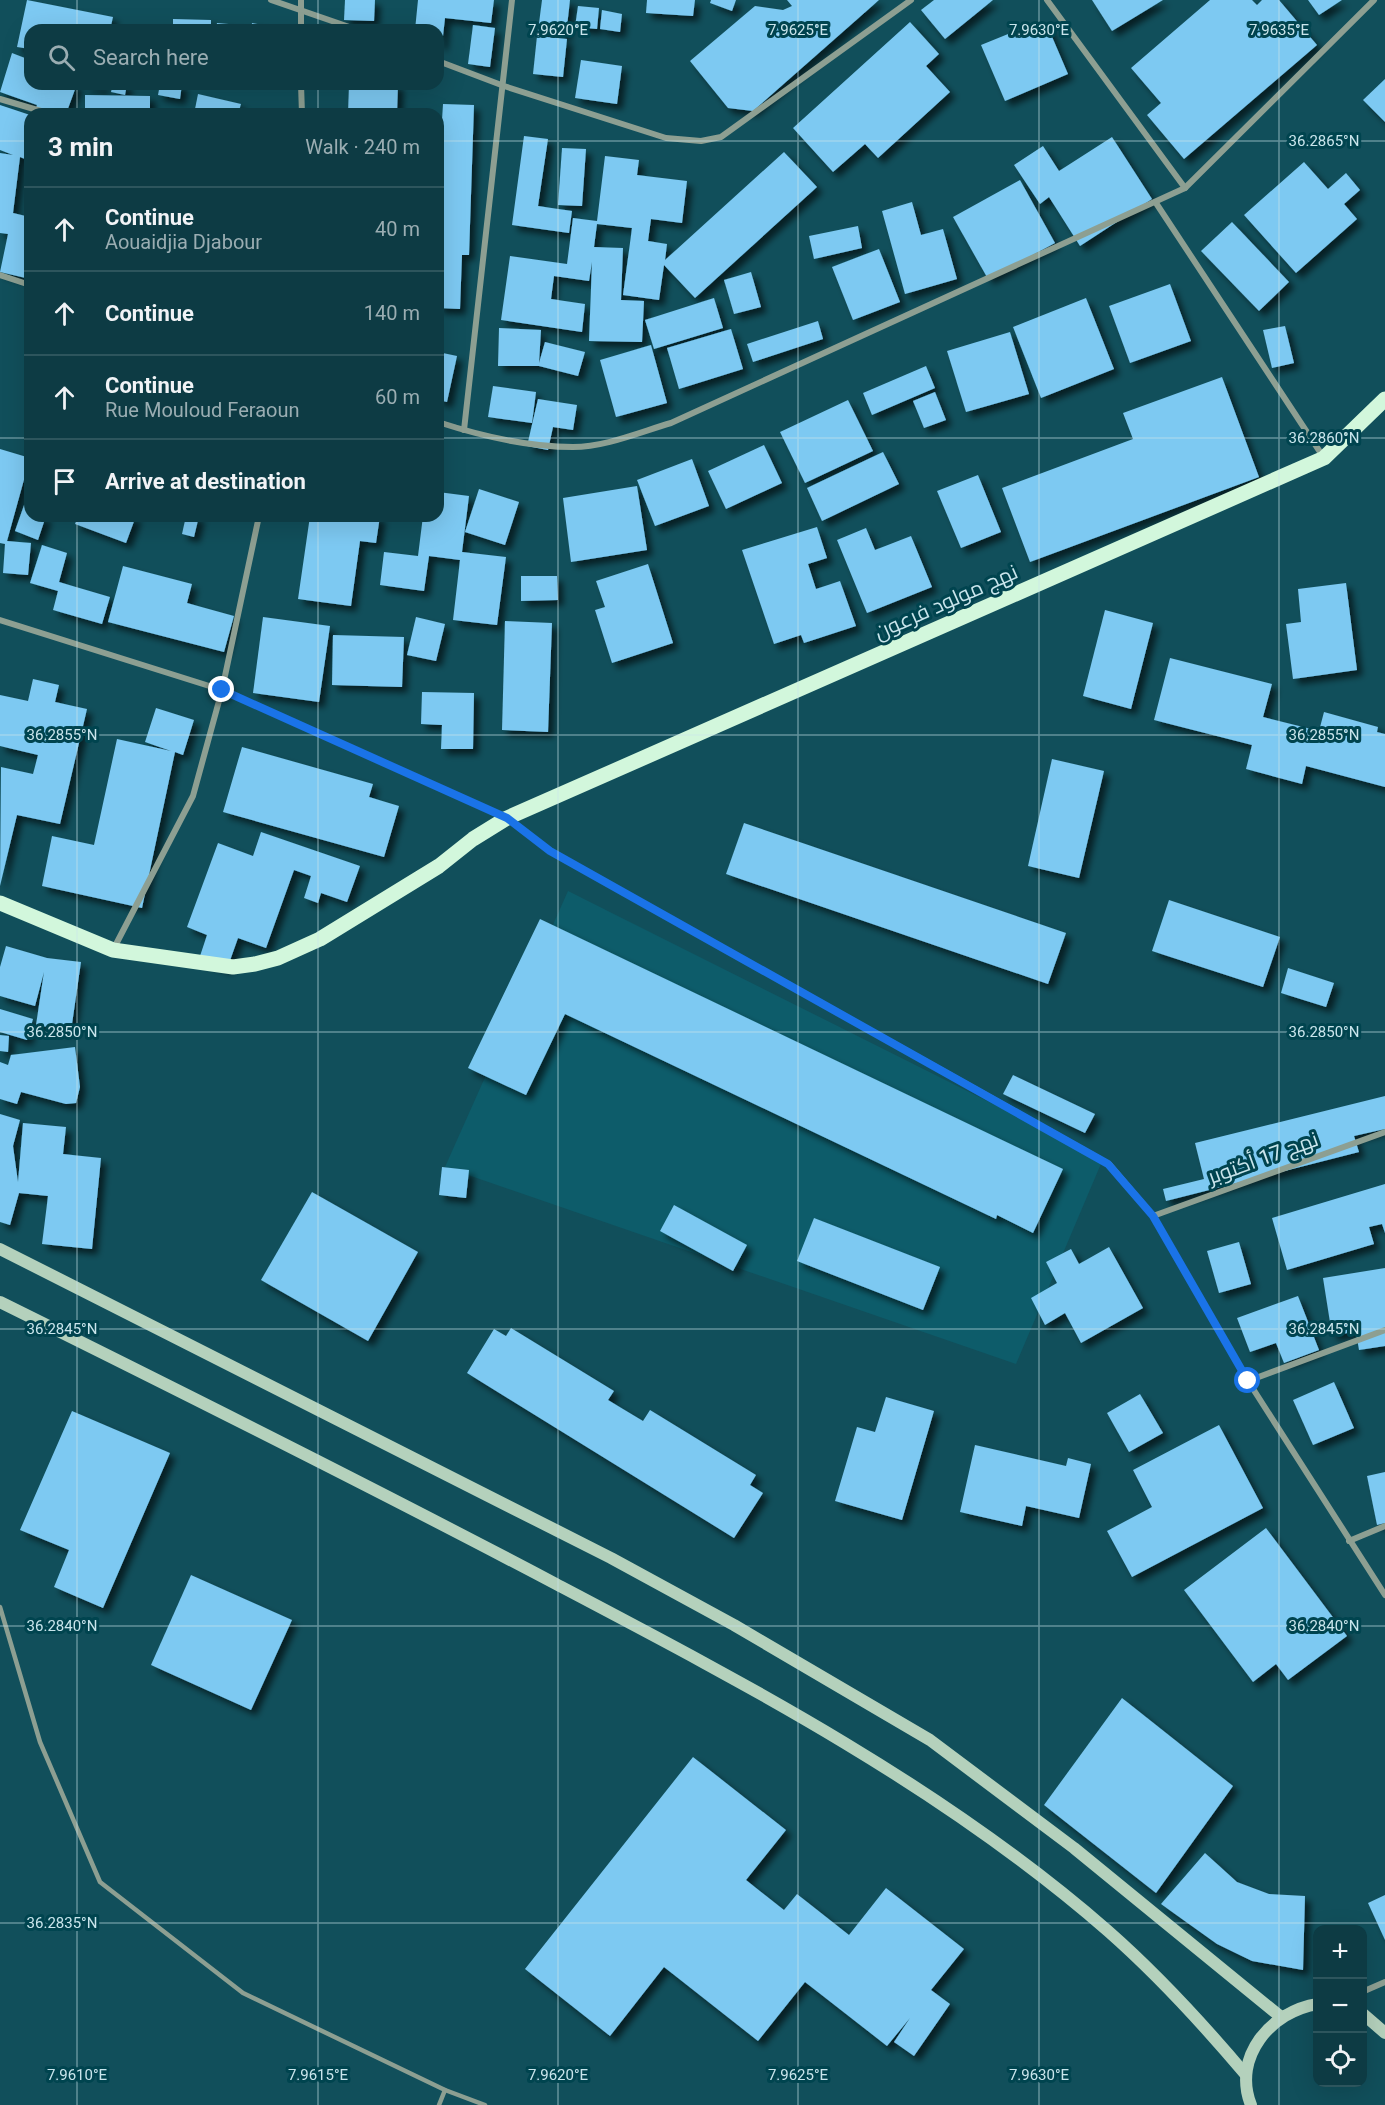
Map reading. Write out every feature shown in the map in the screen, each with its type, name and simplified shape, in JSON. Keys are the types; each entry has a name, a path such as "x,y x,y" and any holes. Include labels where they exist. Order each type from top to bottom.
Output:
{"main road":[{"name":"نهج مولود فرعون","path":"0,903 113,950 233,967 278,958 320,939 439,866 473,839 507,818 1324,458 1385,399"},
{"path":"0,1249 611,1558 734,1625 930,1740 1074,1848 1281,2017"},
{"path":"0,1302 486,1547 807,1719 972,1825 1059,1890 1158,1977 1246,2075"},
{"path":"1251,2105 1246,2075 1252,2052 1263,2032 1281,2017 1302,2007 1313,2005"},
{"path":"1367,2017 1385,2033"}],"street":[{"path":"271,0 342,24"},
{"path":"300,24 301,0"},
{"path":"464,430 512,0"},
{"path":"444,63 504,86 666,138 713,140 722,137 911,0"},
{"path":"1047,0 1185,188"},
{"path":"444,424 516,442 574,447 614,440 671,423 1156,203 1185,188 1374,0"},
{"path":"301,90 302,108"},
{"path":"0,99 31,108"},
{"path":"1156,203 1324,458"},
{"path":"0,275 24,283"},
{"path":"113,950 193,796 222,690 258,522"},
{"path":"0,620 222,690 507,818 550,851 1108,1164 1153,1216 1248,1381 1385,1595"},
{"name":"نهج 17 أكتوبر","path":"1153,1216 1385,1132"},
{"path":"1248,1381 1385,1330"},
{"path":"1349,1541 1385,1527"},
{"path":"1367,1990 1385,1982"}],"lane":[{"path":"0,1607 40,1742 100,1882 243,1994 445,2090 485,2105"},
{"path":"439,2105 445,2090"}],"shaded area":[{"path":"568,891 1103,1159 1016,1364 445,1167"}],"building":[{"path":"27,0 113,17 111,24 24,24 24,48 17,47"},
{"path":"345,0 375,0 374,21 344,20"},
{"path":"418,0 494,0 491,23 445,18 444,27 444,24 416,24"},
{"path":"542,0 570,0 566,35 538,31"},
{"path":"647,0 695,0 693,16 646,13"},
{"path":"711,0 736,0 732,11 710,3"},
{"path":"787,0 879,0 753,111 728,108 690,61 755,6 783,10 792,6"},
{"path":"934,0 993,0 945,39 921,10"},
{"path":"1092,0 1163,0 1112,31"},
{"path":"1210,0 1252,0 1257,5 1262,0 1279,0 1317,45 1184,159 1147,115 1161,103 1131,68"},
{"path":"1308,0 1342,0 1319,15"},
{"path":"578,6 599,8 597,29 575,27"},
{"path":"602,10 622,14 620,32 600,29"},
{"path":"173,19 211,20 211,24 173,24"},
{"path":"910,22 939,54 926,66 950,92 878,158 865,144 833,172 793,128"},
{"path":"473,25 495,28 490,67 468,64"},
{"path":"1047,25 1068,74 1005,101 981,45 1013,32 1016,38"},
{"path":"537,36 567,39 563,77 533,74"},
{"path":"12,53 24,58 24,90 75,90 68,108 36,108 37,105 0,92"},
{"path":"581,60 622,66 617,104 575,98"},
{"path":"1385,79 1385,122 1363,100"},
{"path":"112,90 126,90 125,95 111,92"},
{"path":"159,90 181,90 180,99 158,95"},
{"path":"349,90 398,90 397,108 348,108"},
{"path":"198,94 241,104 240,108 195,108"},
{"path":"85,95 150,96 150,108 85,108"},
{"path":"443,104 474,105 469,255 462,255 460,309 444,308"},
{"path":"0,105 24,113 24,159 20,157 13,213 24,216 24,278 0,272 8,234 0,233 0,153 13,155 0,150"},
{"path":"524,136 548,139 538,206 572,211 569,233 512,225"},
{"path":"1112,137 1152,199 1080,246 1049,197 1040,204 1014,165 1043,146 1059,171"},
{"path":"562,148 586,149 582,206 558,205"},
{"path":"784,152 817,187 695,298 664,265 659,300 623,295 632,228 597,224 594,247 623,248 621,300 644,301 642,342 589,341 592,262 589,281 554,276 551,299 585,304 582,332 501,320 510,256 567,264 573,218 597,221 605,156 639,160 637,175 687,181 682,223 651,219 648,241 667,244 665,260"},
{"path":"1304,162 1328,189 1346,173 1360,190 1344,204 1357,219 1296,273 1244,215"},
{"path":"1020,180 1055,243 988,279 953,217"},
{"path":"912,202 921,235 943,229 957,279 905,294 882,211"},
{"path":"1232,222 1289,282 1259,311 1201,251"},
{"path":"858,226 862,248 814,259 809,236"},
{"path":"879,249 900,302 853,320 832,267"},
{"path":"751,272 761,307 734,314 724,280"},
{"path":"1170,284 1191,341 1130,363 1109,306"},
{"path":"714,298 723,328 654,349 645,320"},
{"path":"1086,298 1114,369 1041,398 1013,327"},
{"path":"818,321 823,339 753,362 747,344"},
{"path":"1285,326 1294,363 1272,368 1263,330"},
{"path":"499,328 541,330 539,363 545,342 585,352 578,376 539,366 498,366"},
{"path":"731,329 743,369 679,389 667,348"},
{"path":"1010,332 1029,394 966,412 947,351"},
{"path":"651,345 667,403 616,417 600,360"},
{"path":"444,353 457,356 447,402 444,401"},
{"path":"926,366 935,388 872,415 863,393"},
{"path":"1222,377 1259,477 1030,562 1002,488 1133,439 1123,413"},
{"path":"493,386 536,392 532,423 488,417"},
{"path":"935,392 946,420 924,428 913,401"},
{"path":"538,399 577,405 573,430 553,427 548,450 527,446"},
{"path":"848,400 873,451 805,483 780,432"},
{"path":"764,445 782,483 726,509 708,471"},
{"path":"0,449 24,456 24,480 7,541 31,543 28,575 3,573 5,544 0,543"},
{"path":"883,452 899,484 822,521 807,488"},
{"path":"692,459 709,506 655,526 637,480"},
{"path":"978,475 1001,532 961,548 937,491"},
{"path":"637,486 647,550 571,562 563,498"},
{"path":"479,489 519,502 505,545 465,532"},
{"path":"444,493 469,496 462,552 506,557 497,625 453,620 460,560 429,556 424,591 380,585 384,552 418,556 422,522 444,522"},
{"path":"24,505 24,522 44,522 38,540 15,531"},
{"path":"76,522 134,522 126,543 75,524"},
{"path":"185,522 198,522 194,537 182,534"},
{"path":"309,522 379,522 376,543 360,541 351,606 298,599"},
{"path":"817,527 827,558 808,564 816,589 840,581 856,626 804,643 801,635 774,644 742,550"},
{"path":"866,528 875,550 911,536 932,587 867,613 837,540"},
{"path":"42,545 67,553 59,582 110,597 102,624 53,610 58,591 30,583"},
{"path":"648,564 673,643 612,663 595,610 605,607 596,581"},
{"path":"123,566 192,584 187,603 234,616 224,652 108,622"},
{"path":"521,576 557,576 558,600 521,601"},
{"path":"1346,583 1357,670 1293,679 1286,624 1301,622 1298,589"},
{"path":"1105,610 1153,623 1131,709 1083,696"},
{"path":"263,617 330,626 319,702 253,693"},
{"path":"416,617 445,624 436,661 407,655"},
{"path":"505,621 552,623 548,732 502,730"},
{"path":"333,635 404,637 402,687 332,685"},
{"path":"1170,658 1272,684 1263,717 1319,731 1324,712 1378,727 1377,732 1385,734 1385,787 1306,766 1302,784 1246,769 1252,745 1154,720"},
{"path":"33,679 59,685 55,702 87,709 60,824 17,815 0,886 1,767 33,774 38,755 0,746 0,695 28,701"},
{"path":"422,692 474,693 473,749 441,749 442,725 421,724"},
{"path":"156,708 194,720 183,755 175,752 142,908 42,886 52,836 94,845 117,739 171,751 145,742"},
{"path":"242,747 373,784 369,797 399,806 384,857 223,812"},
{"path":"1052,759 1104,771 1079,878 1028,866"},
{"path":"744,823 1066,933 1048,984 726,874"},
{"path":"261,832 360,866 347,902 321,893 318,903 304,898 311,876 294,870 266,948 238,938 227,969 199,959 207,935 187,927 218,843 253,856"},
{"path":"1169,900 1280,937 1263,987 1152,951"},
{"path":"540,919 1063,1169 1033,1233 997,1215 996,1219 565,1014 526,1095 468,1068"},
{"path":"6,946 47,958 81,962 71,1031 36,1025 44,972 35,1006 0,996 0,967"},
{"path":"1288,968 1334,983 1326,1007 1281,993"},
{"path":"0,1009 33,1019 27,1040 0,1032"},
{"path":"0,1035 9,1036 8,1052 0,1051"},
{"path":"75,1047 80,1087 76,1103 66,1104 21,1092 17,1104 0,1099 0,1062 8,1065 11,1055"},
{"path":"1013,1075 1095,1114 1085,1133 1003,1094"},
{"path":"1385,1096 1385,1129 1354,1136 1359,1152 1166,1201 1163,1189 1204,1179 1195,1143"},
{"path":"0,1114 20,1120 13,1146 18,1182 23,1123 66,1127 63,1154 101,1158 92,1249 42,1244 48,1196 19,1193 10,1225 0,1222"},
{"path":"442,1167 469,1170 466,1198 439,1195"},
{"path":"1385,1184 1385,1233 1382,1224 1369,1227 1374,1244 1287,1270 1272,1218"},
{"path":"312,1192 418,1252 368,1341 261,1280"},
{"path":"674,1205 747,1245 733,1271 660,1231"},
{"path":"814,1218 940,1267 923,1310 797,1261"},
{"path":"1239,1242 1251,1284 1219,1293 1207,1251"},
{"path":"1109,1247 1143,1308 1081,1343 1065,1313 1045,1325 1031,1298 1057,1283 1046,1262 1071,1249 1079,1264"},
{"path":"1385,1268 1385,1346 1359,1350 1356,1332 1332,1335 1323,1278"},
{"path":"1298,1296 1319,1350 1284,1363 1276,1343 1250,1352 1237,1318"},
{"path":"511,1328 614,1391 608,1400 643,1421 650,1410 756,1475 750,1485 763,1493 734,1538 467,1373 494,1329 506,1336"},
{"path":"1334,1382 1354,1428 1313,1445 1293,1400"},
{"path":"1140,1394 1163,1433 1129,1452 1107,1413"},
{"path":"886,1397 934,1411 902,1520 835,1501 857,1427 875,1432"},
{"path":"72,1411 170,1453 103,1608 54,1587 69,1550 20,1530"},
{"path":"1219,1425 1263,1508 1132,1577 1107,1531 1152,1507 1133,1470"},
{"path":"975,1445 1066,1466 1068,1458 1091,1464 1079,1518 1026,1506 1022,1526 960,1512"},
{"path":"1385,1472 1385,1523 1377,1525 1367,1476"},
{"path":"1266,1528 1347,1636 1288,1680 1276,1664 1253,1682 1184,1590"},
{"path":"191,1575 292,1620 251,1710 151,1665"},
{"path":"1122,1698 1233,1786 1156,1893 1044,1805"},
{"path":"693,1757 786,1830 746,1880 784,1910 797,1894 849,1935 886,1888 964,1949 931,1990 950,2004 914,2056 894,2042 910,2018 887,2046 805,1982 758,2041 664,1967 610,2036 525,1969"},
{"path":"1205,1853 1237,1882 1269,1894 1305,1896 1303,1970 1252,1961 1217,1944 1161,1904"},
{"path":"1385,1895 1385,1940 1368,1903"}],"route":[{"path":"222,690 507,818 550,851 1108,1164 1153,1216 1248,1381"}]}
